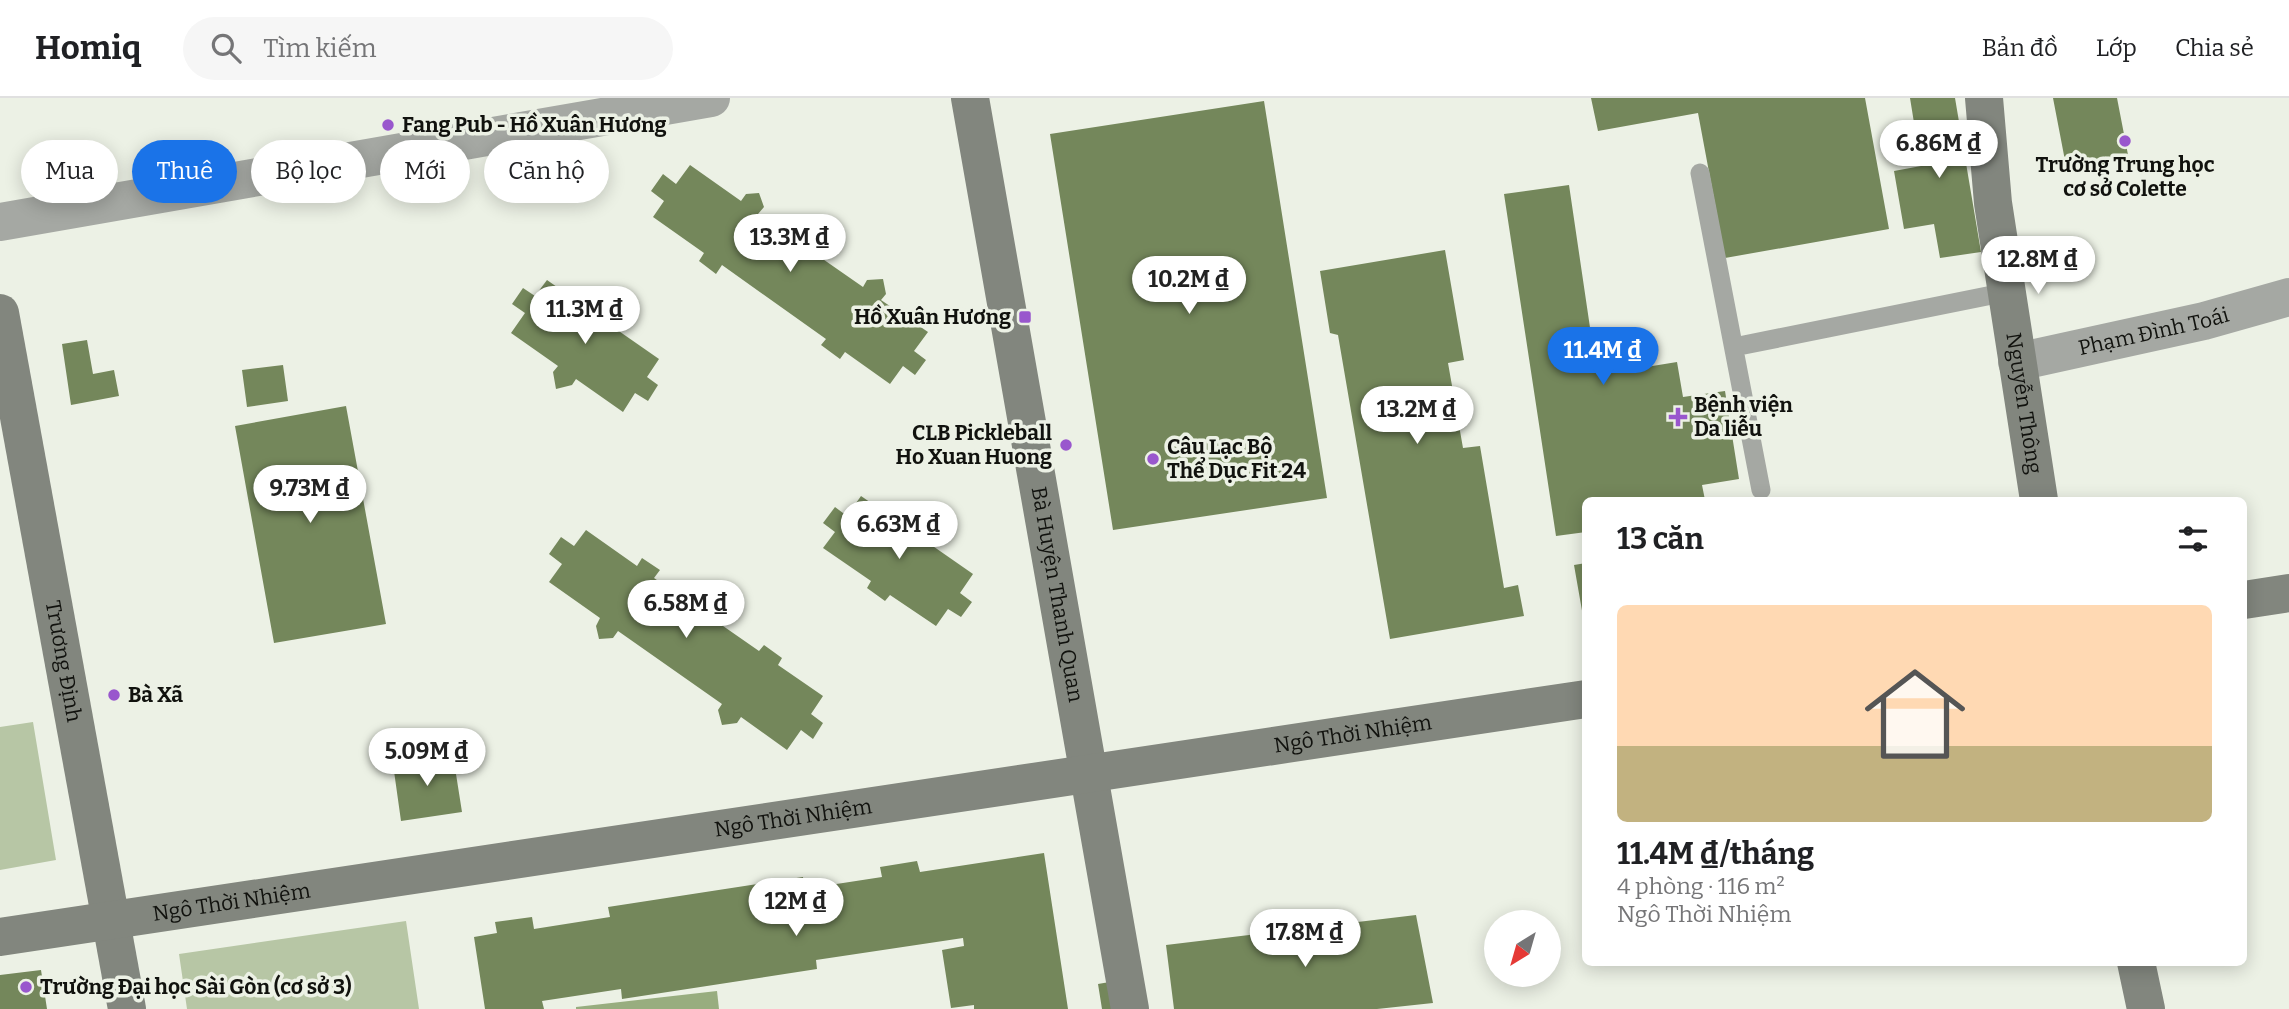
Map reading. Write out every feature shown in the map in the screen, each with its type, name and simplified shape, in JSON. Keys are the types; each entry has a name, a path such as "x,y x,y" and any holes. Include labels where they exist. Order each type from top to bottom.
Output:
{"street":[{"path":"0,222 711,98"},
{"name":"Bà Huyện Thanh Quan","path":"970,98 1130,1009"},
{"name":"Nguyễn Thông","path":"1984,98 1993,203 2039,497"},
{"name":"Phạm Ðình Toái","path":"2017,362 2204,321 2289,297"},
{"name":"Trương Định","path":"0,313 127,1009"},
{"path":"2247,600 2289,593"},
{"name":"Ngô Thời Nhiệm","path":"0,937 1582,700"},
{"path":"2137,966 2146,1009"}],"lane":[{"path":"1700,173 1761,490"},
{"path":"1734,347 2007,292"}],"shaded area":[{"path":"33,722 56,860 0,870 0,727"},
{"path":"406,921 419,1009 187,1009 179,954"},
{"path":"717,991 719,1009 576,1009 576,1007"}],"building":[{"path":"1591,98 1865,98 1889,229 1725,258 1698,113 1598,131"},
{"path":"1910,98 1955,98 1981,252 1940,258 1934,224 1904,229 1894,171 1921,166"},
{"path":"2053,98 2117,98 2129,160 2067,171"},
{"path":"1264,101 1327,498 1113,530 1050,134"},
{"path":"690,165 741,201 746,194 759,193 764,207 758,214 863,287 867,280 883,279 886,294 881,300 928,332 914,351 926,360 915,375 903,366 890,384 845,352 840,359 821,345 826,339 722,265 716,274 699,261 704,253 653,217 664,201 651,191 663,174 676,184"},
{"path":"1569,185 1597,375 1677,362 1683,397 1725,391 1739,479 1702,485 1704,497 1582,497 1582,533 1556,536 1504,194"},
{"path":"1445,250 1464,360 1448,363 1463,448 1480,446 1504,588 1518,585 1524,616 1390,639 1338,335 1330,333 1320,271"},
{"path":"547,280 594,313 599,306 618,320 613,327 659,359 647,377 658,385 648,401 635,393 623,412 576,379 572,385 556,389 553,372 558,366 511,333 525,313 512,304 523,288 535,296"},
{"path":"87,340 93,374 114,370 119,396 71,405 62,344"},
{"path":"283,365 288,401 247,407 242,370"},
{"path":"346,406 386,624 274,643 235,426"},
{"path":"861,496 909,529 913,522 929,520 932,536 927,542 973,574 960,593 972,602 961,617 948,609 936,626 890,595 885,601 867,588 871,581 823,548 835,532 823,523 835,507 847,516"},
{"path":"586,530 637,566 642,558 660,570 654,578 759,651 764,645 782,658 778,665 823,696 811,714 823,723 813,739 801,730 787,750 741,717 737,723 722,725 718,710 722,704 618,631 613,638 599,639 596,626 600,618 549,582 562,564 549,554 561,537 574,546"},
{"path":"1582,564 1582,611 1574,565"},
{"path":"453,755 462,812 401,821 393,764"},
{"path":"1044,853 1068,1009 974,1009 974,1005 951,1008 942,950 964,946 963,938 816,960 817,969 622,999 621,989 542,1001 544,1009 485,1009 474,937 497,933 495,922 532,917 534,929 610,917 608,907 803,877 804,889 882,877 880,867 917,861 920,872"},
{"path":"1416,915 1433,1003 1377,1009 1174,1009 1166,945"},
{"name":"Trường Đại học Sài Gòn (cơ sở 3)","path":"41,970 47,1009 0,1009 0,975"},
{"path":"1121,980 1126,1009 1102,1009 1098,984"}],"place":[{"name":"Fang Pub - Hồ Xuân Hương","path":"388,125"},
{"name":"Trường Trung học cơ sở Colette","path":"2125,141"},
{"name":"Hồ Xuân Hương","path":"1025,317"},
{"name":"Bệnh viện Da liễu","path":"1678,417"},
{"name":"CLB Pickleball Ho Xuan Huong","path":"1066,445"},
{"name":"Câu Lạc Bộ Thể Dục Fit 24","path":"1153,459"},
{"name":"Bà Xã","path":"114,695"},
{"name":"Trường Đại học Sài Gòn (cơ sở 3)","path":"26,987"}]}
